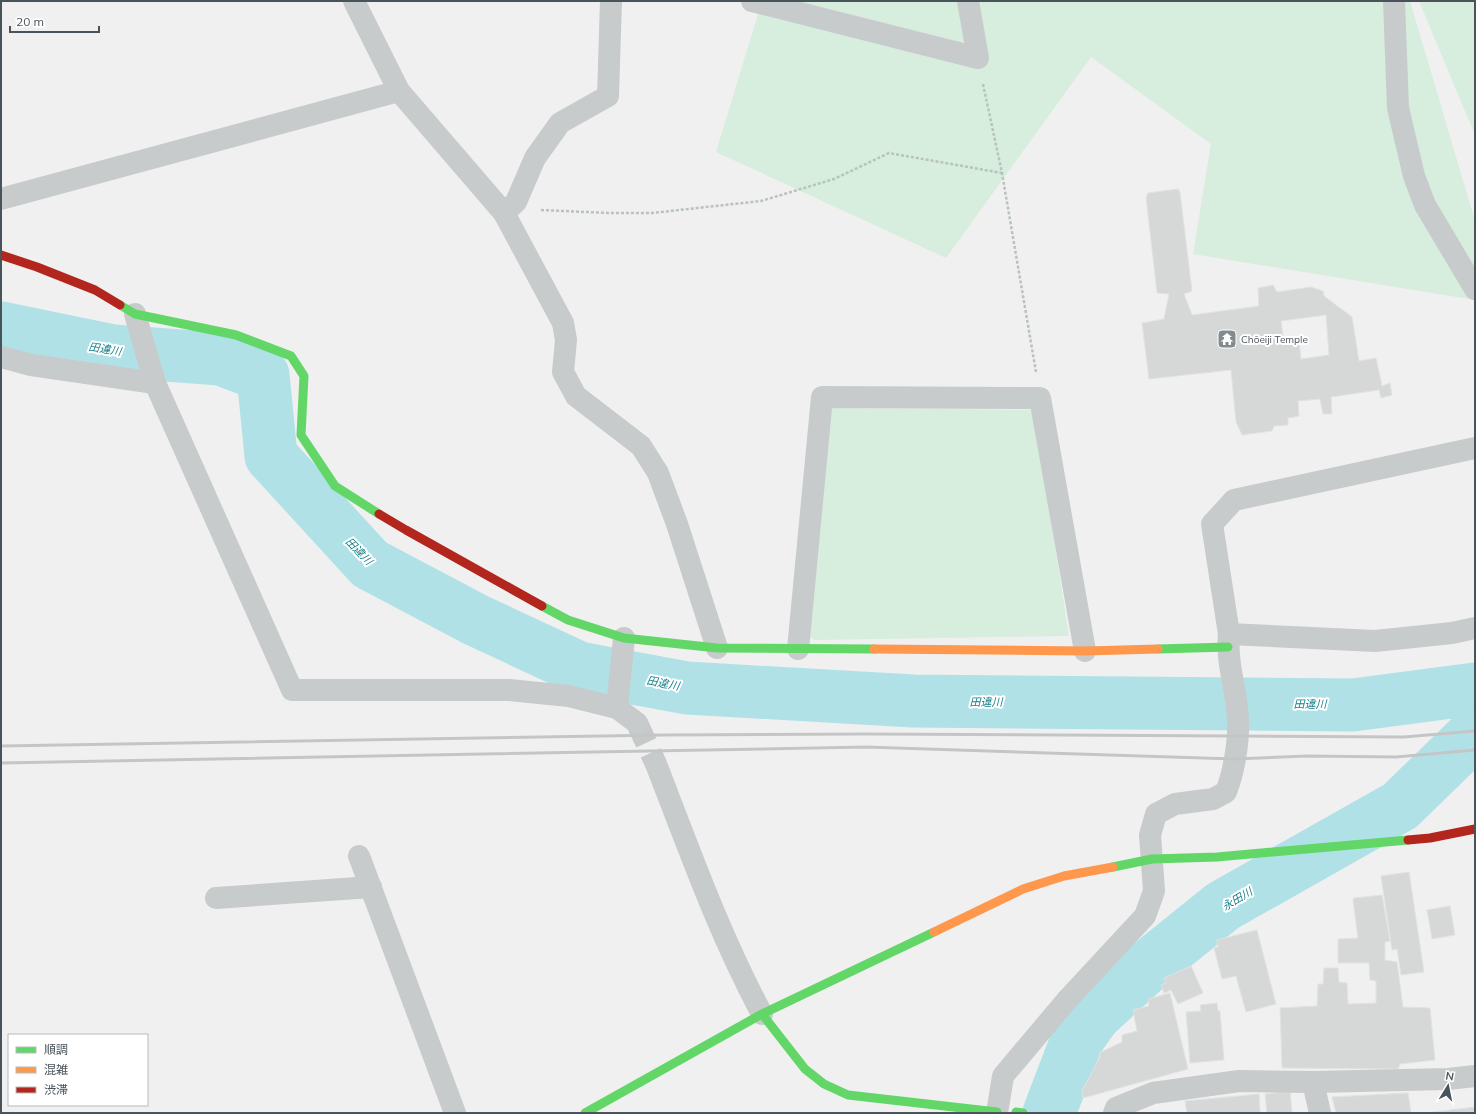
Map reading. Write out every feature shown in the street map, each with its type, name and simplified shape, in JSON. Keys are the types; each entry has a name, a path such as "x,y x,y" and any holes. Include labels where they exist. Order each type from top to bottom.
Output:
{"street":[{"path":"354,1 399,92 510,208 563,323 566,340 563,372 576,396 641,446 658,473 678,524 717,648"},
{"path":"510,208 535,158 560,123 608,96 611,1"},
{"path":"752,1 978,58 968,1"},
{"path":"1394,1 1398,108 1414,176 1425,205 1475,289"},
{"path":"1,199 399,92"},
{"path":"1,255 37,266 95,290 135,314 236,335 291,356 304,376 301,435 335,486 406,530 568,620 624,638 717,648 1085,651 1228,640 1375,641 1452,633 1475,628"},
{"path":"135,314 155,383 292,690 509,690 569,696 617,708 637,723"},
{"path":"1,357 31,365 155,383"},
{"path":"798,649 822,397 1040,398 1085,651"},
{"path":"656,764 710,903 747,985 762,1014 805,1069 824,1084 848,1095 1008,1112 1003,1076 1067,1000 1145,916 1154,891 1150,835 1156,814 1175,804 1214,799 1226,792 1232,777 1238,720 1212,524 1234,500 1475,448"},
{"path":"617,708 624,638"},
{"path":"585,1113 727,1035 762,1014 1023,889 1064,876 1152,859 1217,857 1378,843 1430,838 1475,829"},
{"path":"359,856 455,1113"},
{"path":"216,898 371,886"},
{"path":"1114,1113 1116,1108 1153,1093 1239,1082 1448,1079 1475,1076"},
{"path":"1313,1082 1320,1113"}],"path":[{"path":"978,58 1002,173 1040,398"},
{"path":"510,208 609,213 652,213 761,201 834,179 889,153 1002,173"}],"green space":[{"path":"762,1 1410,1 1475,221 1475,300 1193,254 1211,144 1091,57 946,258 716,152"},
{"path":"1419,1 1475,1 1475,135"},
{"path":"829,408 1034,410 1069,636 814,640 806,634"}],"building":[{"path":"1178,189 1180,192 1192,291 1184,294 1192,315 1259,306 1258,288 1273,285 1277,292 1311,287 1323,291 1324,296 1352,317 1359,361 1376,358 1382,386 1390,383 1392,395 1381,398 1379,390 1331,397 1332,414 1323,414 1320,399 1298,401 1299,416 1288,418 1288,425 1274,426 1272,431 1242,435 1236,422 1231,370 1149,379 1142,323 1164,319 1169,294 1157,293 1146,197 1148,193","holes":["1326,315 1329,355 1301,359 1299,341 1284,343 1281,321"]},
{"path":"1409,872 1424,972 1401,975 1397,949 1392,950 1381,876"},
{"path":"1382,895 1390,941 1385,942 1385,960 1397,962 1403,1007 1430,1008 1435,1060 1400,1064 1398,1069 1282,1068 1280,1008 1317,1006 1318,984 1323,984 1324,968 1338,968 1339,982 1347,983 1348,1004 1376,1003 1376,981 1370,980 1369,963 1338,963 1338,939 1358,938 1354,898"},
{"path":"1450,906 1455,935 1432,939 1427,910"},
{"path":"1257,930 1276,1004 1246,1012 1236,976 1222,979 1214,948 1218,947 1217,940"},
{"path":"1191,966 1203,993 1178,1004 1171,990 1164,993 1161,985 1166,983 1164,978"},
{"path":"1170,993 1188,1069 1083,1098 1082,1091 1100,1057 1099,1053 1122,1042 1122,1035 1137,1031 1133,1010 1149,1006 1148,999"},
{"path":"1217,1003 1218,1011 1220,1011 1224,1060 1190,1063 1186,1012 1201,1011 1200,1005"},
{"path":"1290,1091 1292,1113 1267,1113 1265,1094"},
{"path":"1408,1093 1411,1113 1336,1113 1332,1097"},
{"path":"1259,1094 1260,1113 1187,1113 1185,1101"},
{"path":"1475,1107 1475,1113 1425,1113"}],"waterway":[{"name":"田違川","path":"1,328 113,351 220,359 263,375 271,456 370,564 476,620 579,668 687,688 913,701 1353,705 1475,689"},
{"name":"永田川","path":"1049,1113 1077,1040 1095,1015 1146,968 1223,906 1400,806 1475,733"}],"tunnel":[{"path":"637,723 656,764"}],"railway":[{"path":"1,746 664,735 866,734 1404,737 1475,731"},
{"path":"1,763 866,747 1234,759 1307,756 1396,757 1475,750"}],"traffic: fast":[{"path":"120,305 135,314 236,335 291,356 304,376 301,435 335,486 379,514"},
{"path":"542,606 568,620 624,638 717,648 874,649"},
{"path":"1158,649 1228,647"},
{"path":"1113,867 1152,859 1217,857 1408,840"},
{"path":"585,1113 762,1014 934,932"},
{"path":"762,1014 805,1069 824,1084 848,1095 997,1112"},
{"path":"1016,1112 1023,1113"}],"traffic: slow":[{"path":"874,649 1085,651 1158,649"},
{"path":"934,932 1023,889 1064,876 1113,867"}],"traffic: jam":[{"path":"1,255 37,267 95,290 120,305"},
{"path":"379,514 542,606"},
{"path":"1408,840 1430,838 1475,829"}],"place":[{"name":"Chōeiji Temple","path":"1227,339"}]}
